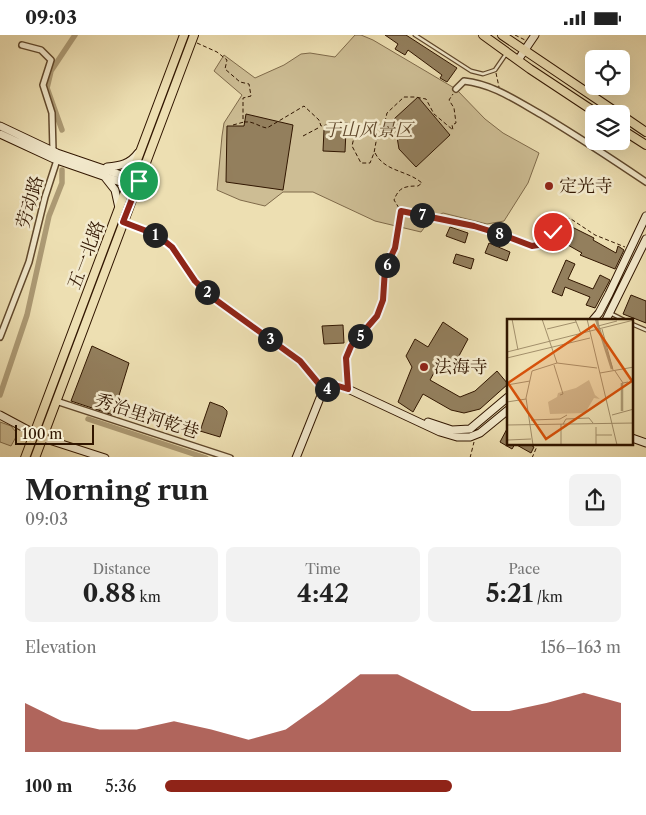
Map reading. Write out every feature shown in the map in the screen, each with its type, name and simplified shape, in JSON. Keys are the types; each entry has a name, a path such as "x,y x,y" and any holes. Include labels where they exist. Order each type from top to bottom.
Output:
{"main road":[{"name":"五一北路","path":"35,457 123,222 145,142 184,35"},
{"path":"484,35 585,105"},
{"path":"502,35 605,105"},
{"name":"五一北路","path":"25,457 120,209 134,183 193,38"},
{"path":"630,122 646,132"},
{"path":"630,135 646,145"}],"street":[{"path":"518,60 535,35"},
{"path":"22,45 41,50 51,59 43,85 52,113 53,151"},
{"path":"456,89 464,81 480,83 504,93 590,143 646,182"},
{"path":"0,126 53,151 134,183"},
{"path":"0,134 57,160 104,172 115,190 120,209"},
{"path":"104,172 107,167 126,164 134,159 145,142"},
{"name":"劳动路","path":"0,337 29,262 45,197 57,160"},
{"path":"594,319 602,307 646,216"},
{"path":"123,222 157,235 172,247 195,281 209,295 300,361 324,390"},
{"path":"608,317 646,239"},
{"path":"296,457 324,390 335,385 348,389 440,432 457,437 470,437 480,433 507,411"},
{"path":"402,414 452,429 465,430 474,427 507,398"},
{"name":"秀治里河乾巷","path":"56,401 230,457"},
{"path":"1,415 43,438 99,457"},
{"path":"634,439 646,443"}],"lane":[{"path":"415,35 471,71 482,74 495,70 507,52"},
{"path":"348,389 346,358 351,346 377,316 383,300 385,269 395,248 401,211 422,215"},
{"path":"634,324 646,330"}],"path":[{"path":"514,35 530,43"},
{"path":"193,38 227,60 225,69 240,81 249,84 251,96 243,98 243,119 245,122"},
{"path":"495,70 500,88"},
{"path":"303,136 320,126 351,123 355,133 352,146 361,163 370,163 388,113 404,97 426,99 434,113 453,130 452,125 456,123 454,108 449,101 456,89"},
{"path":"233,125 253,121 268,128 304,105 319,120 320,126"},
{"path":"374,153 379,161 388,167 416,178 422,183 418,186 407,186 397,191 394,200 401,211"},
{"path":"422,215 484,229 532,246 544,241 566,218 571,219 595,235 626,247"},
{"path":"470,457 476,438 480,433"},
{"path":"532,457 538,445"}],"green space":[{"name":"于山风景区","path":"355,35 361,35 373,40 456,89 485,119 503,133 539,153 528,183 504,221 487,224 443,213 430,220 421,232 375,221 313,192 283,192 265,206 240,200 217,190 224,123 242,95 214,71 224,55 255,78 284,65 301,54 310,53 335,57"},
{"path":"0,422 11,426 16,432 16,437 11,446 0,442"}],"building":[{"path":"385,35 406,35 457,68 447,82 440,78 442,75 408,50 405,55 395,49 398,44"},
{"path":"418,97 450,135 416,167 399,149 394,119"},
{"path":"246,114 293,125 283,190 226,182 227,126 244,126"},
{"path":"324,130 346,130 345,152 323,151"},
{"path":"568,225 594,238 593,240 616,253 618,246 624,250 615,269 580,255 582,253 559,240"},
{"path":"450,227 468,233 465,243 446,236"},
{"path":"489,243 510,252 507,261 485,253"},
{"path":"456,254 474,259 471,269 453,263"},
{"path":"566,260 575,264 568,279 593,289 600,275 610,280 595,308 586,305 590,297 565,287 562,296 552,292"},
{"path":"631,295 646,301 646,323 623,314"},
{"name":"法海寺","path":"443,322 468,339 453,367 441,360 430,380 460,397 475,391 497,371 507,385 480,409 464,413 451,410 423,394 413,412 398,402 412,367 406,356 415,339 428,347"},
{"path":"343,325 344,343 324,344 322,326"},
{"path":"92,346 129,363 113,415 71,401"},
{"path":"210,402 223,407 227,411 220,437 200,431"},
{"path":"507,429 507,445 514,445 512,449 500,442"},
{"path":"517,445 531,445 534,447 531,453"}],"waterway":[{"path":"62,130 47,88 51,71 75,35"},
{"path":"0,395 27,315 49,216 62,183 62,170"},
{"path":"88,419 203,457"}],"place":[{"name":"定光寺","path":"549,186"},
{"name":"法海寺","path":"424,367"}],"route":[{"path":"139,181 123,222 157,235 172,247 195,281 209,295 300,361 324,390 335,385 348,389 346,358 351,346 367,330 377,316 383,300 385,269 395,248 401,211 474,226 532,246 538,245 553,232"}]}
